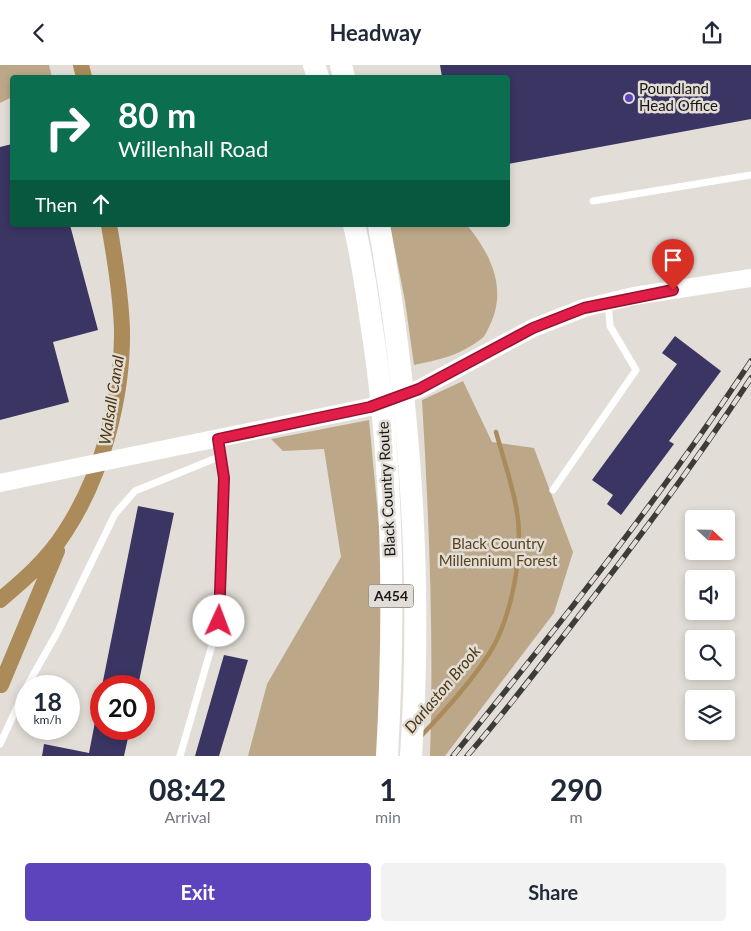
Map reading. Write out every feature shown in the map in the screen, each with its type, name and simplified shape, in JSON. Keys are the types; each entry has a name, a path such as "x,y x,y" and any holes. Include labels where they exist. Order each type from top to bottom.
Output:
{"highway":[{"name":"Black Country Route","path":"354,227 377,359 385,443 391,541 391,683 387,752"},
{"name":"Black Country Route","path":"379,227 400,358 415,539 416,667 411,756"}],"street":[{"path":"0,483 134,456 220,447 370,407 419,389 533,328 584,308 608,302 751,278"}],"lane":[{"path":"592,201 751,175"},
{"path":"553,490 636,370 610,326 608,302"},
{"path":"34,675 58,631 115,514 135,491 220,447 224,478 219,621 180,756"},
{"path":"0,745 15,713"}],"green space":[{"path":"0,65 49,65 52,75 10,75 10,98 0,103"},
{"path":"390,227 468,227 483,247 494,271 497,284 496,310 483,338 458,353 414,365 405,301"},
{"name":"Black Country Millennium Forest","path":"463,381 492,442 534,448 573,552 554,613 445,756 430,756 430,578 422,400"},
{"path":"369,420 380,536 382,655 377,756 248,756 267,684 341,557 324,449 283,451 271,439"}],"building":[{"name":"Poundland Head Office","path":"440,65 751,65 751,119 510,164 510,75 442,75"},
{"path":"10,144 10,227 71,227 98,330 53,342 69,402 0,420 0,147"},
{"path":"675,336 721,371 669,441 674,444 621,515 607,504 613,495 592,480 677,364 662,353"},
{"path":"138,506 174,513 140,675 104,675"},
{"path":"224,655 248,660 219,756 195,756"},
{"path":"92,740 128,740 124,756 42,756 44,744 89,753"}],"waterway":[{"name":"Walsall Canal","path":"81,65 84,75"},
{"name":"Walsall Canal","path":"0,600 27,577 65,532 90,486 108,435 119,382 122,330 119,291 109,227"},
{"name":"Darlaston Brook","path":"421,736 455,698 487,657 496,642 510,605 519,543 518,524 512,487 496,432"},
{"path":"1,685 57,551"}],"railway":[{"path":"453,756 607,562 681,463 751,361"},
{"path":"467,756 524,687 623,559 731,409 751,378"}],"place":[{"name":"Poundland Head Office","path":"629,98"}],"route":[{"path":"219,621 224,478 218,439 370,407 419,389 456,371 533,328 584,308 634,296 673,290"}]}
